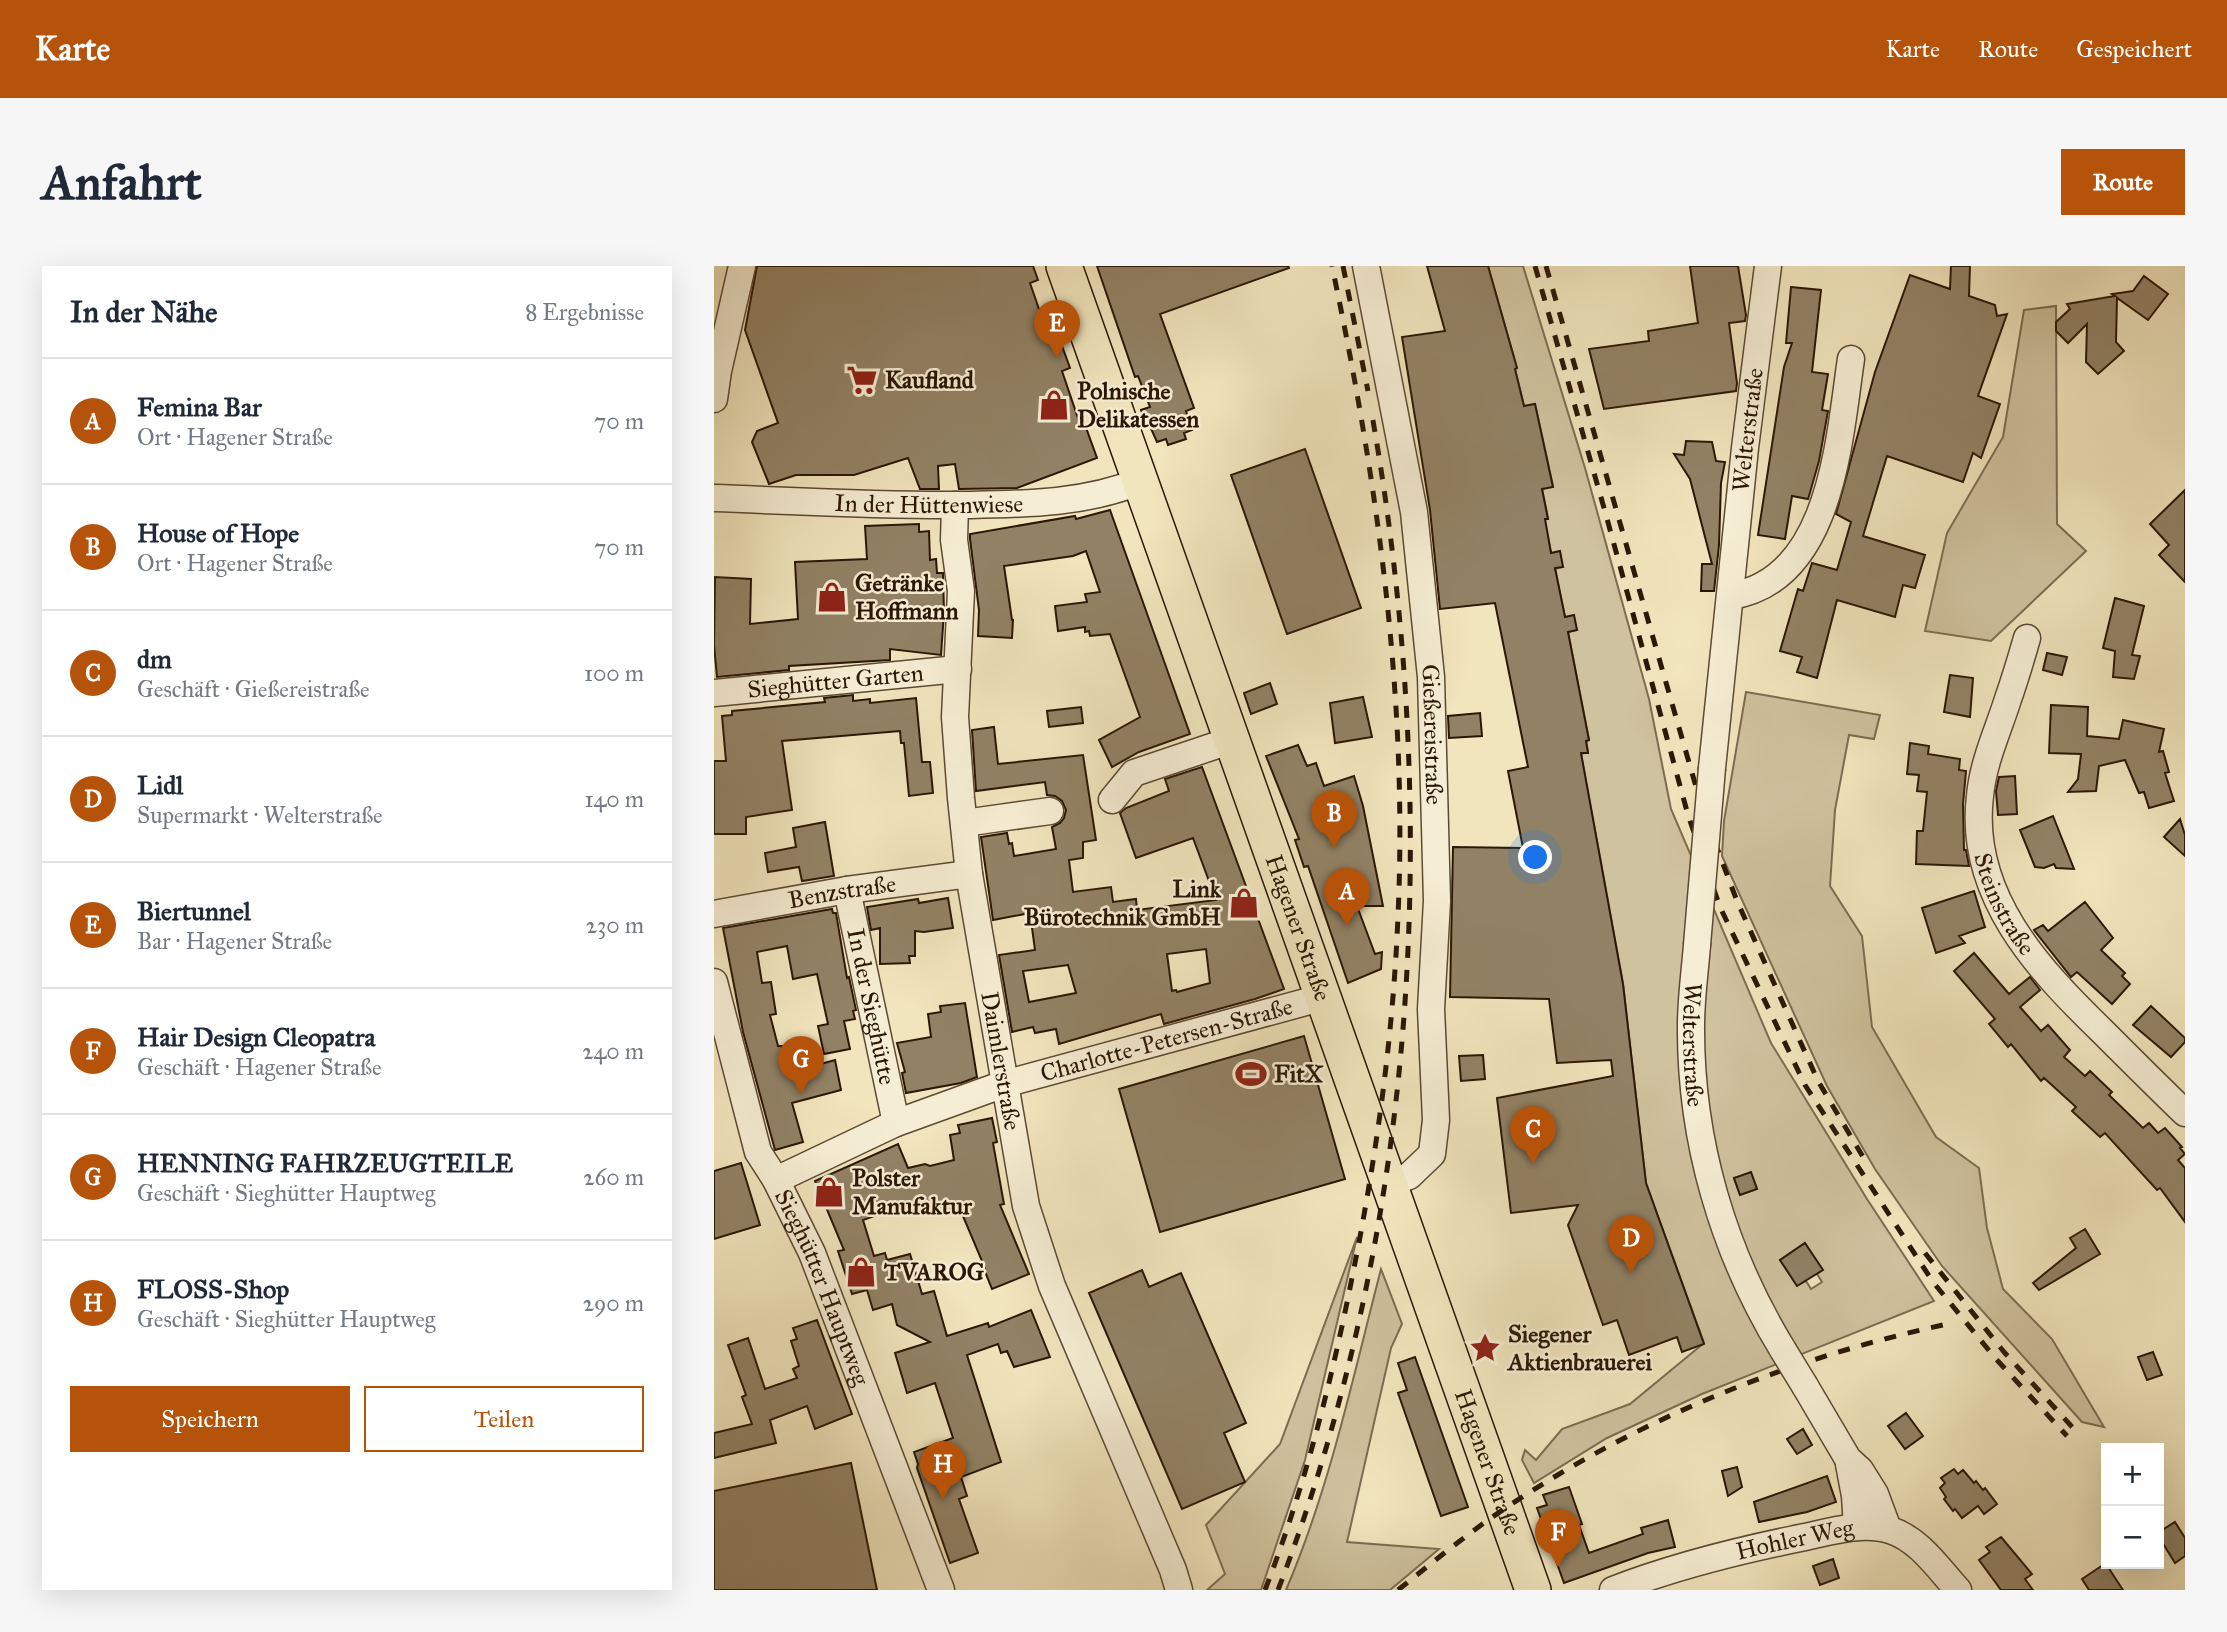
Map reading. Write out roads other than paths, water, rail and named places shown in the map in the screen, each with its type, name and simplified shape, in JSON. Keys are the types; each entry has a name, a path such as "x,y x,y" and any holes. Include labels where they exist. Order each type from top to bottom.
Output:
{"main road":[{"name":"Hagener Straße","path":"1064,266 1533,1590"}],"street":[{"path":"714,399 742,266"},
{"name":"Gießereistraße","path":"1366,266 1416,526 1431,677 1436,888 1431,1009 1436,1120 1432,1154 1409,1176 1388,1184"},
{"name":"Welterstraße","path":"1768,266 1745,449 1712,768 1691,1024 1692,1070 1698,1123 1710,1184 1732,1250 1748,1287 1783,1350 1848,1459 1860,1471 1875,1494 1888,1529"},
{"path":"1731,596 1746,594 1785,570 1815,524 1835,471 1851,359"},
{"name":"In der Hüttenwiese","path":"714,498 886,505 1044,504 1114,492 1141,481"},
{"name":"Daimlerstraße","path":"955,505 954,540 961,591 955,717 969,874 1026,1206 1052,1286 1173,1570 1179,1590"},
{"name":"Steinstraße","path":"2027,638 1988,757 1980,796 1979,833 1994,893 2008,923 2056,987 2185,1113"},
{"name":"Sieghütter Garten","path":"714,693 958,669"},
{"path":"1112,800 1134,773 1232,740"},
{"path":"964,823 1050,811"},
{"name":"Benzstraße","path":"714,914 847,890 969,874"},
{"name":"In der Sieghütte","path":"847,890 896,1123"},
{"name":"Sieghütter Hauptweg","path":"714,982 758,1152 776,1180 813,1253 942,1590"},
{"name":"Charlotte-Petersen-Straße","path":"776,1180 896,1123 1004,1084 1324,997"},
{"name":"Welterstraße","path":"1848,1459 1857,1527"},
{"name":"Hohler Weg","path":"1613,1590 1715,1556 1857,1527 1888,1529 1912,1542 1958,1590"}],"railway":[{"path":"1265,1590 1292,1514 1315,1436 1352,1278 1382,1098 1396,962 1400,834 1398,752 1386,589 1363,427 1332,266"},
{"path":"1343,266 1368,391"},
{"path":"1535,266 1688,815 1720,907 1805,1085 1933,1282 1996,1359 2067,1436"},
{"path":"1546,266 1703,811 1737,901 1818,1081 1866,1162"},
{"path":"1278,1590 1326,1448 1363,1304 1389,1157 1404,1009 1410,860 1407,711 1394,562 1372,415"},
{"path":"1925,1253 2004,1352 2074,1429"},
{"path":"1398,1590 1463,1538 1555,1476 1663,1419 1776,1373 1833,1354 1952,1323"}],"place":[{"name":"Biertunnel","path":"1057,358"},
{"name":"Kaufland","path":"862,380"},
{"name":"Polnische Delikatessen","path":"1054,405"},
{"name":"Getränke Hoffmann","path":"832,597"},
{"name":"House of Hope","path":"1334,848"},
{"name":"Link Bürotechnik GmbH","path":"1244,903"},
{"name":"Femina Bar","path":"1347,926"},
{"name":"FitX","path":"1251,1074"},
{"name":"HENNING FAHRZEUGTEILE","path":"801,1094"},
{"name":"dm","path":"1533,1164"},
{"name":"Polster Manufaktur","path":"829,1192"},
{"name":"TVAROG","path":"861,1272"},
{"name":"Lidl","path":"1631,1273"},
{"name":"Siegener Aktienbrauerei","path":"1485,1348"},
{"name":"FLOSS-Shop","path":"943,1499"},
{"name":"Hair Design Cleopatra","path":"1558,1567"}]}
